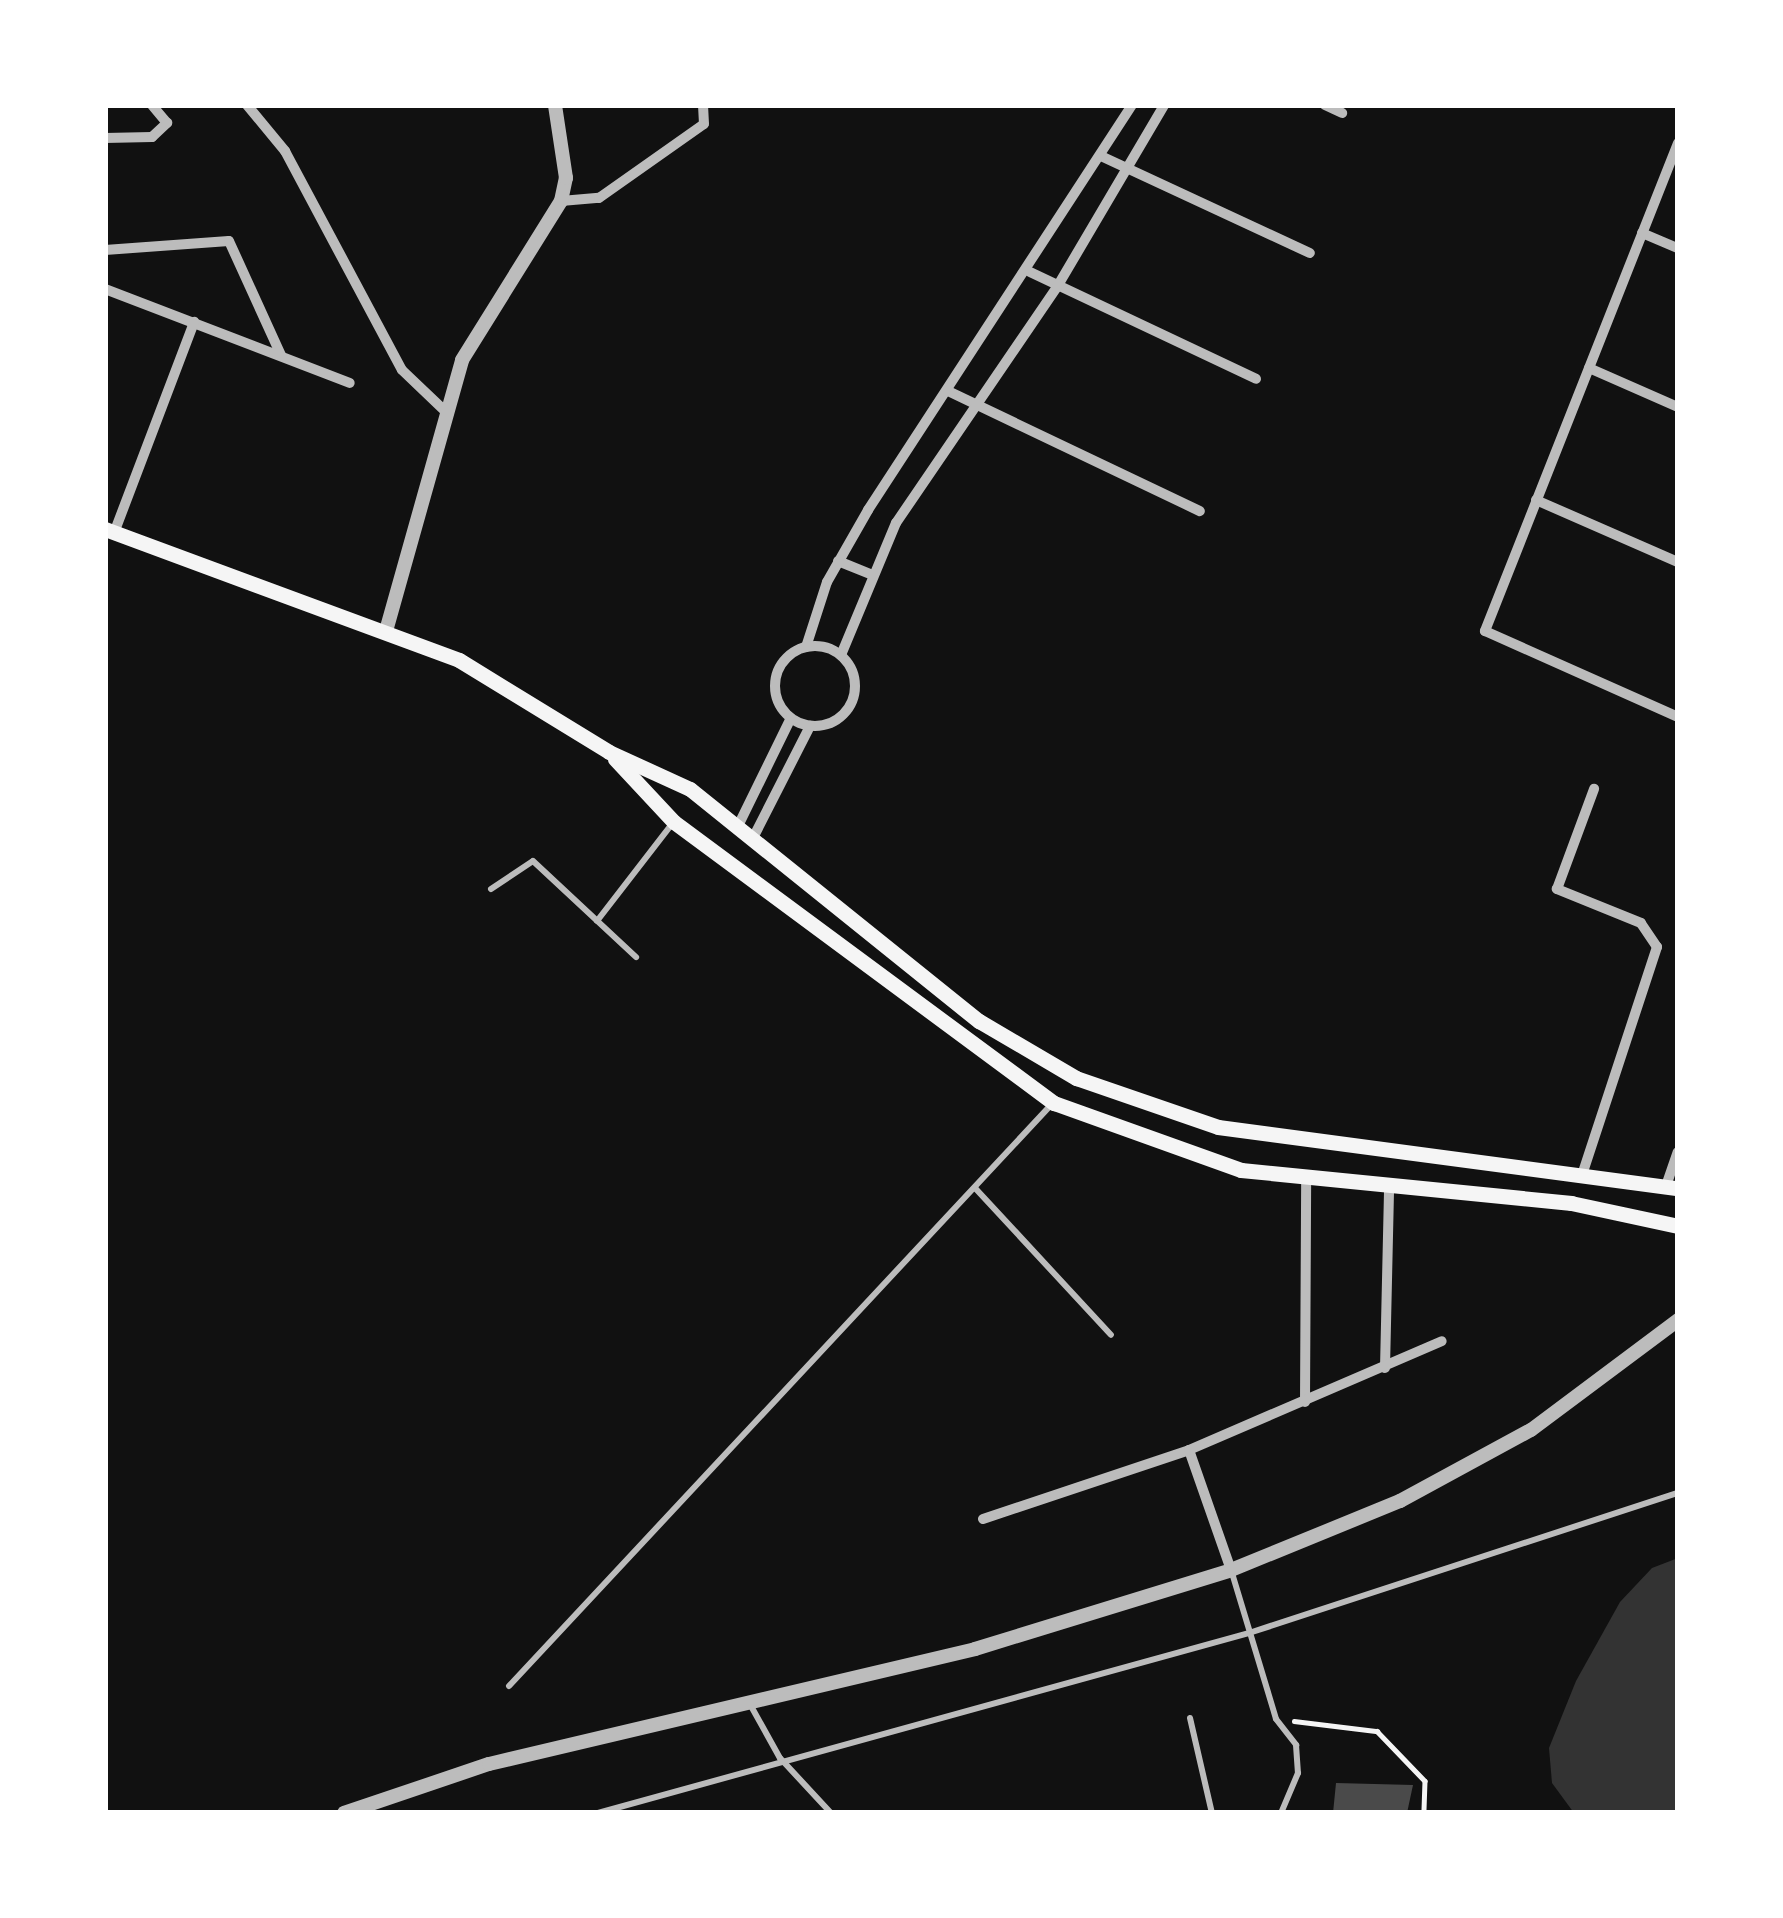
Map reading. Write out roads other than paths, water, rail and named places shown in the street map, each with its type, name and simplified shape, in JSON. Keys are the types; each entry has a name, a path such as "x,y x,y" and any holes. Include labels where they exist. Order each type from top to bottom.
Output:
{"main road":[{"path":"110,531 459,660 609,752 689,789 979,1021 1076,1078 1217,1127 1672,1187"},
{"path":"609,752 674,822 1054,1103 1212,1162 1306,1180 1570,1203 1678,1226"},
{"path":"720,854 738,826"},
{"path":"736,864 753,838"}],"street":[{"path":"105,138 152,137 167,123 152,105"},
{"path":"247,105 285,151 402,370 443,409"},
{"path":"386,631 443,409 492,306 561,201 566,178 555,105"},
{"path":"561,201 599,198 704,124 703,105"},
{"path":"806,647 841,655 854,675 854,699 839,719 810,726 790,718 775,684 784,660 806,647 838,561 1030,272 1132,105"},
{"path":"841,655 870,574 973,403 1057,287 1164,105"},
{"path":"1325,105 1342,113"},
{"path":"1678,143 1485,631 1678,717"},
{"path":"1102,157 1310,253"},
{"path":"1642,233 1678,248"},
{"path":"105,250 229,242 281,355"},
{"path":"1030,272 1256,379"},
{"path":"105,289 350,383"},
{"path":"110,531 194,322"},
{"path":"1589,368 1678,406"},
{"path":"948,391 1200,511"},
{"path":"1536,500 1678,562"},
{"path":"838,561 870,574"},
{"path":"738,826 790,718"},
{"path":"753,838 810,726"},
{"path":"1583,1172 1657,947 1654,932 1641,923 1557,889 1594,789"},
{"path":"1672,1187 1678,1152"},
{"path":"1305,1402 1306,1180"},
{"path":"1385,1368 1389,1186"},
{"path":"344,1813 489,1764 974,1648 1231,1570 1400,1501 1531,1430 1678,1320"},
{"path":"983,1519 1189,1450 1442,1341"},
{"path":"1189,1450 1231,1570"}],"lane":[{"path":"597,921 674,822"},
{"path":"491,889 529,859 636,957"},
{"path":"508,1686 1054,1103"},
{"path":"975,1187 1111,1335"},
{"path":"598,1813 780,1758 1250,1633 1678,1493"},
{"path":"1231,1570 1276,1719 1298,1760 1281,1813"},
{"path":"750,1704 780,1758 831,1813"},
{"path":"1190,1718 1212,1813"}]}
